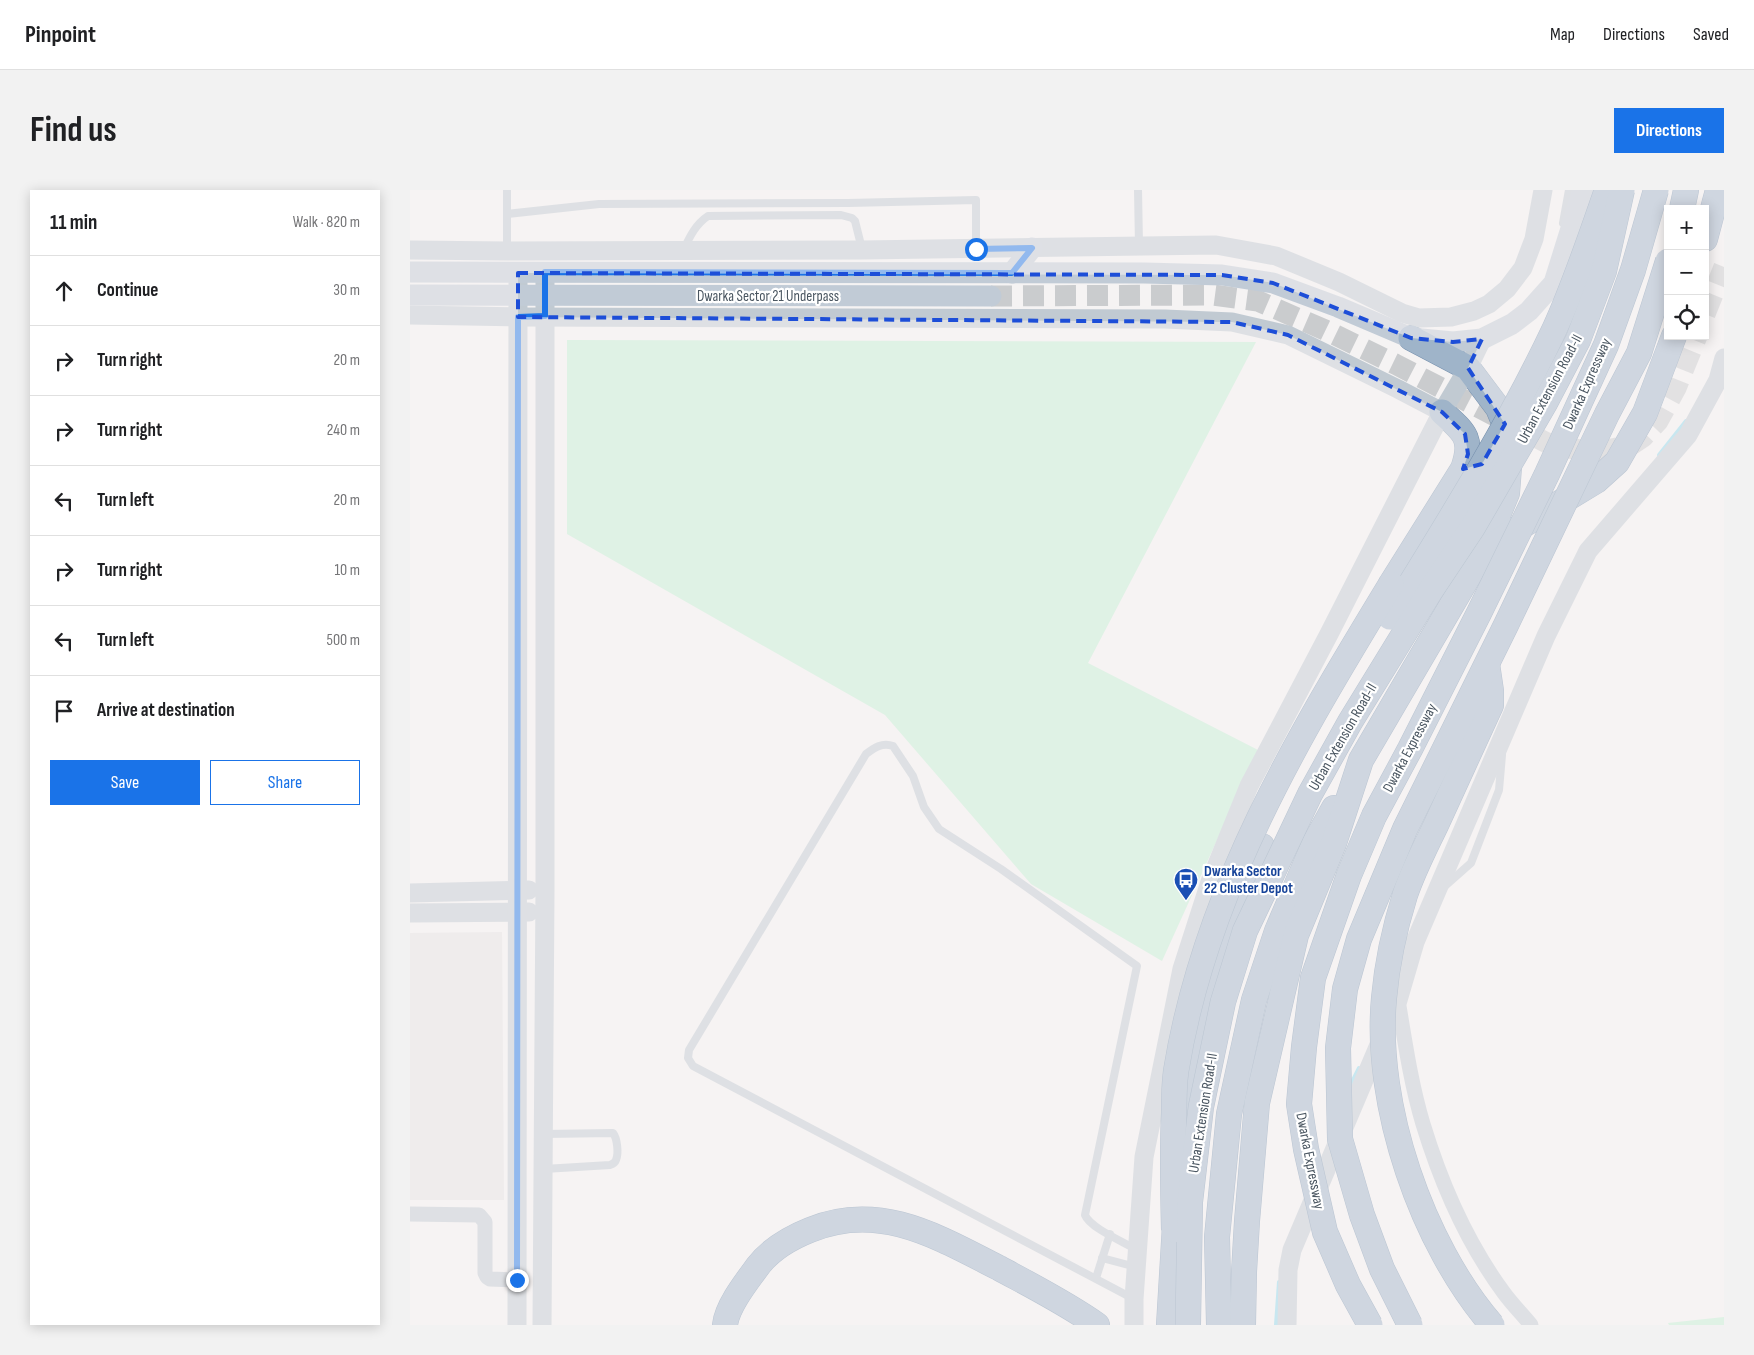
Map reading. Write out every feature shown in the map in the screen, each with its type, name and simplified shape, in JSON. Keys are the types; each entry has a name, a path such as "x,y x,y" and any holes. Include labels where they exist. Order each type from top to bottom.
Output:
{"highway":[{"path":"1181,1323 1179,1158 1191,1075 1204,1012 1222,946 1262,846 1293,781 1332,712 1409,586 1489,473 1518,401 1555,327 1607,190"},
{"name":"Urban Extension Road-II","path":"1181,1323 1190,1202 1201,1107 1223,1002 1245,931 1310,794 1350,722 1431,590 1473,527 1489,473 1546,403 1578,340 1604,271 1622,190"},
{"name":"Dwarka Expressway","path":"1370,1325 1348,1285 1325,1232 1306,1149 1299,1104 1313,978 1350,875 1374,816 1410,749 1547,474 1606,345 1633,270 1656,190"},
{"path":"1683,205 1686,190"},
{"path":"1709,224 1718,190"},
{"name":"Dwarka Expressway","path":"1410,1325 1382,1268 1362,1215 1340,1139 1338,1048 1345,989 1359,939 1405,829 1437,761 1487,664 1607,414 1640,354 1664,274"},
{"path":"1181,1323 1177,1289 1171,1159 1175,1073 1191,1001 1216,918 1273,788 1322,699 1391,584 1489,473 1510,454 1506,427 1498,408 1468,368 1411,338"},
{"path":"1481,555 1510,533 1596,481 1617,462 1645,413 1672,340"},
{"path":"1243,1325 1247,1221 1257,1104 1296,936 1334,843 1361,760 1481,555 1507,493 1468,454 1465,434 1442,412"},
{"path":"1487,664 1491,705 1406,894 1392,950 1384,999 1384,1046 1390,1100 1400,1147 1416,1195 1444,1256 1480,1311 1492,1325"},
{"name":"Urban Extension Road-II","path":"1219,1325 1217,1237 1229,1114 1254,1000 1277,931 1315,842 1361,760"},
{"path":"725,1325 739,1291 744,1284 765,1258 793,1237 827,1223 875,1219 900,1223 951,1243 1031,1285 1097,1325"}],"main road":[{"path":"410,272 1144,273 1222,275 1273,283 1338,307 1411,338 1453,342 1482,339 1512,324 1529,311 1554,283 1583,190"},
{"path":"1012,273 1032,248"},
{"name":"Dwarka Sector 21 Underpass","path":"410,295 518,295 545,306 991,296"}],"street":[{"path":"410,250 862,250 1216,245 1276,256 1340,282 1402,313 1419,318 1451,317 1474,311 1489,304 1507,289 1523,268 1534,238 1543,190"},
{"path":"542,1325 546,889 545,272"},
{"path":"517,1325 518,273"},
{"path":"410,315 518,317 545,306 1232,322 1288,335 1442,412"},
{"path":"1134,1325 1134,1299 1144,1158 1182,969 1211,879 1249,786 1338,617 1442,412 1468,368 1482,339"},
{"path":"1287,1325 1288,1270 1292,1250 1398,1000 1415,942 1546,636 1588,551 1688,435 1718,380 1724,358"},
{"path":"410,893 546,889"},
{"path":"410,913 545,912"},
{"path":"1398,1000 1407,1054 1423,1124 1444,1182 1472,1242 1504,1292 1531,1325"},
{"path":"410,1214 479,1215 485,1222 485,1273 487,1277 517,1280"}],"lane":[{"path":"507,190 507,251"},
{"path":"976,190 976,249"},
{"path":"1138,190 1139,247"},
{"path":"1562,255 1561,230 1569,190"},
{"path":"507,214 599,204 848,203 976,200"},
{"path":"683,250 694,230 708,216 806,214 841,215 852,218 855,221 862,250"},
{"path":"1134,1299 693,1066 688,1058 689,1050 866,754 880,745 892,746 903,761 913,776 924,807 939,829 1001,869 1137,966 1085,1215 1090,1222 1110,1234 1137,1258"},
{"path":"543,1169 610,1165 617,1158 616,1136 613,1133 544,1134"},
{"path":"1096,1278 1110,1234"},
{"path":"1102,1258 1137,1258"}],"highlighted area":[{"path":"518,273 1222,275 1273,283 1411,338 1453,342 1482,339 1468,368 1505,424 1482,464 1463,469 1468,454 1465,434 1442,412 1288,335 1232,322 518,317"}],"shaded area":[{"path":"502,932 504,1200 410,1200 410,933"}],"green space":[{"path":"567,340 1256,342 1088,663 1258,750 1162,961 1031,884 885,715 567,534"},
{"path":"1724,1317 1724,1325 1669,1325 1668,1323"}],"waterway":[{"path":"1659,455 1686,421"},
{"path":"1350,1086 1359,1068"},
{"path":"1276,1325 1279,1282"}],"tunnel":[{"path":"1709,304 1724,267"},
{"path":"991,296 1213,295 1258,301 1325,330 1395,364 1551,445 1581,450 1612,449 1631,445 1643,437 1658,421 1676,388 1695,340"}],"place":[{"name":"Dwarka Sector 22 Cluster Depot","path":"1186,901"}],"route":[{"path":"517,1280 518,317 545,316 545,272 1012,273 1032,248 976,249"}]}
